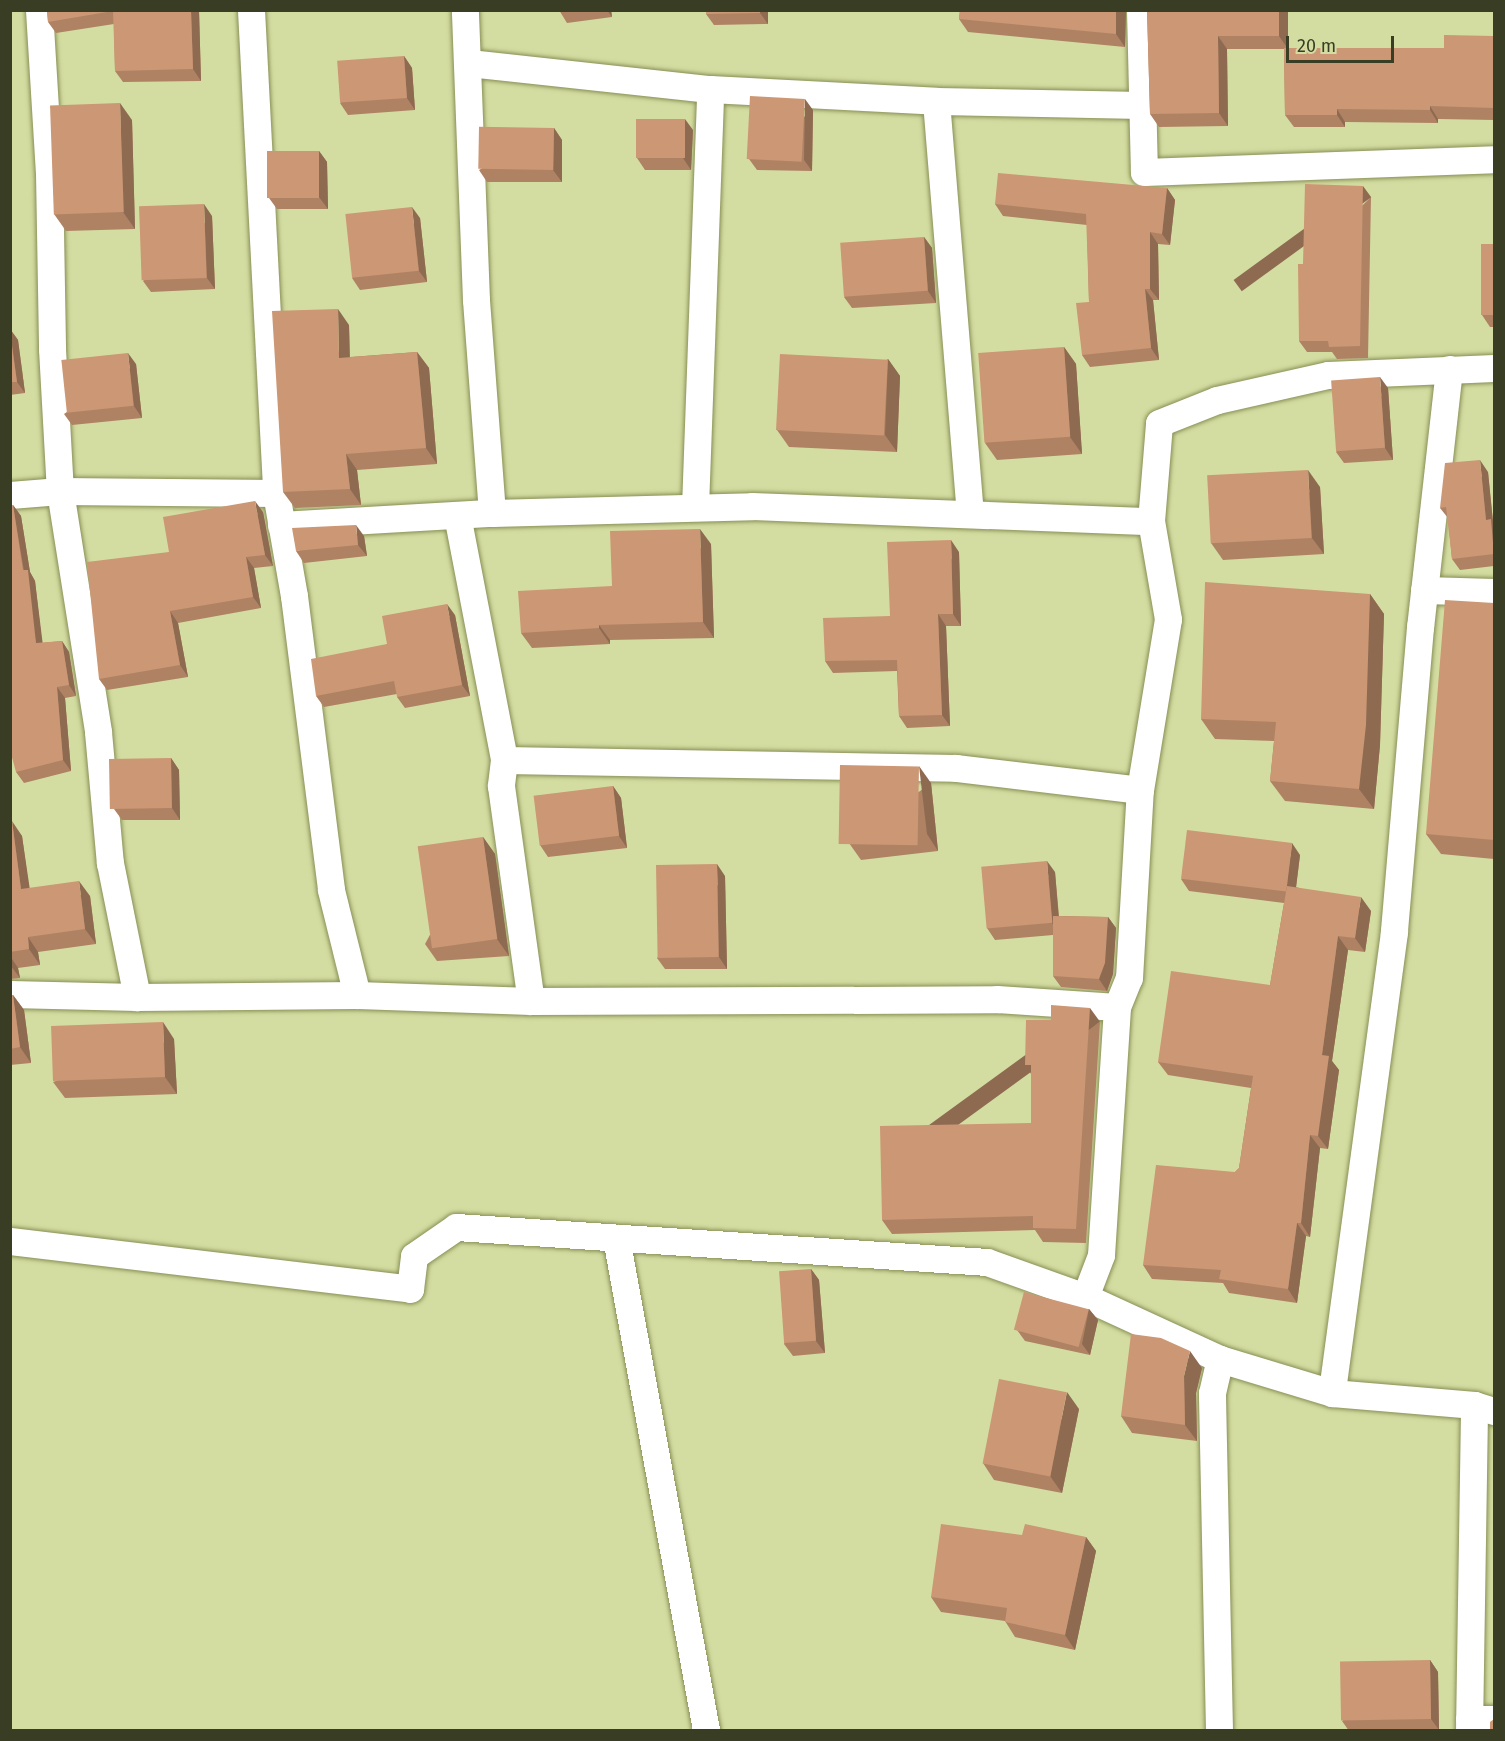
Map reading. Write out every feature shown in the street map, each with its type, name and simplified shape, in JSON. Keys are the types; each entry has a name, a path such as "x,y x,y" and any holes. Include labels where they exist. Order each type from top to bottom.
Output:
{"street":[{"path":"39,10 49,172 52,349 60,491 98,732 110,863 137,997"},
{"path":"251,10 276,493 294,596 331,890 357,995"},
{"path":"465,10 469,63 476,300 492,513"},
{"path":"1140,10 1144,172 1494,159"},
{"path":"469,63 710,89 936,101 1142,105"},
{"path":"695,507 710,89"},
{"path":"936,101 970,513"},
{"path":"1085,1297 1101,1255 1117,1007 1130,978 1140,790 1168,619 1150,521 1159,423 1217,400 1328,375 1494,368"},
{"path":"1332,1393 1394,932 1424,590 1449,369"},
{"path":"10,495 60,491 276,493"},
{"path":"281,525 492,513 695,507 970,513 1150,521"},
{"path":"457,515 504,760 501,786 531,1001"},
{"path":"1424,590 1494,592"},
{"path":"504,760 956,768 1140,790"},
{"path":"10,994 137,997 357,995 531,1001 997,999 1117,1007"},
{"path":"10,1241 410,1289 414,1256 456,1227 987,1262 1085,1297 1221,1359 1332,1393 1484,1408 1477,1723"},
{"path":"616,1238 706,1731"},
{"path":"1219,1731 1212,1393 1221,1359"}],"building":[{"path":"47,10 191,10 193,69 115,71 113,11 48,22"},
{"path":"706,10 760,10 760,13 706,14"},
{"path":"960,10 1116,10 1116,34 959,19"},
{"path":"1147,10 1279,10 1279,36 1218,36 1219,113 1150,114"},
{"path":"1444,35 1494,36 1494,108 1430,106 1430,110 1337,109 1337,115 1285,115 1284,48 1444,48"},
{"path":"404,56 407,98 340,103 337,61"},
{"path":"750,96 805,99 802,162 747,159"},
{"path":"120,103 124,212 54,214 50,105"},
{"path":"636,119 685,119 685,158 636,158"},
{"path":"479,127 554,128 553,170 478,169"},
{"path":"267,151 319,151 319,198 267,198"},
{"path":"998,173 1167,188 1162,234 1150,232 1150,289 1145,289 1151,348 1082,355 1076,303 1089,302 1086,214 995,204"},
{"path":"1305,184 1363,186 1360,346 1329,347 1328,341 1299,341 1298,264 1303,264"},
{"path":"204,204 207,278 142,280 139,206"},
{"path":"412,207 419,271 352,278 345,214"},
{"path":"924,237 928,291 844,297 840,243"},
{"path":"1481,244 1494,244 1494,315 1481,315"},
{"path":"338,309 339,358 417,352 426,448 346,454 350,489 283,492 272,311"},
{"path":"10,333 17,382 10,382"},
{"path":"1064,347 1070,437 984,443 978,353"},
{"path":"128,353 134,406 67,413 61,360"},
{"path":"780,354 888,360 884,436 776,430"},
{"path":"1380,377 1385,448 1336,451 1331,380"},
{"path":"1480,460 1486,520 1491,519 1494,554 1452,559 1446,507 1440,508 1445,463"},
{"path":"1308,470 1312,538 1211,543 1207,475"},
{"path":"255,501 265,555 246,557 253,597 170,611 180,665 99,679 87,562 169,552 163,517"},
{"path":"13,505 23,570 28,570 36,643 62,641 69,685 57,687 63,760 16,772 10,750 10,506"},
{"path":"356,525 358,545 296,551 292,528"},
{"path":"700,529 703,622 599,625 599,628 521,633 518,591 612,586 610,531"},
{"path":"951,540 953,614 938,614 942,715 899,716 897,660 825,661 823,618 890,616 887,542"},
{"path":"1205,582 1370,594 1366,725 1359,789 1270,781 1276,722 1201,719"},
{"path":"1445,600 1494,603 1494,840 1426,834"},
{"path":"447,604 462,685 397,697 394,681 316,696 311,659 387,644 382,616"},
{"path":"171,758 172,808 110,809 109,759"},
{"path":"840,765 919,766 918,845 839,844"},
{"path":"613,786 619,836 540,845 534,796"},
{"path":"10,821 12,821 21,889 79,881 85,929 28,937 29,949 10,952"},
{"path":"1187,830 1292,843 1286,892 1181,879"},
{"path":"483,837 497,939 432,948 418,846"},
{"path":"1047,861 1052,923 987,929 981,867"},
{"path":"717,864 719,957 658,958 656,865"},
{"path":"1287,886 1361,897 1355,938 1338,936 1322,1055 1329,1056 1318,1136 1310,1135 1301,1223 1297,1223 1288,1289 1219,1279 1221,1270 1143,1265 1156,1165 1235,1172 1239,1168 1253,1076 1158,1062 1171,971 1270,985"},
{"path":"1053,916 1108,917 1105,963 1099,979 1053,976"},
{"path":"10,995 13,995 20,1047 10,1049"},
{"path":"1051,1005 1090,1008 1076,1229 1033,1228 1033,1216 882,1220 880,1126 1031,1123 1031,1065 1025,1065 1026,1020 1051,1020"},
{"path":"163,1022 165,1077 53,1081 51,1026"},
{"path":"811,1269 816,1341 784,1343 779,1271"},
{"path":"1024,1292 1089,1309 1079,1347 1014,1330"},
{"path":"1131,1334 1161,1338 1190,1351 1184,1376 1185,1425 1121,1416"},
{"path":"999,1379 1067,1392 1050,1477 983,1463"},
{"path":"941,1524 1022,1535 1025,1524 1086,1537 1065,1635 1005,1622 1007,1608 931,1597"},
{"path":"1430,1660 1431,1719 1341,1721 1340,1662"},
{"path":"1494,1719 1494,1731 1490,1731 1490,1722"}]}
